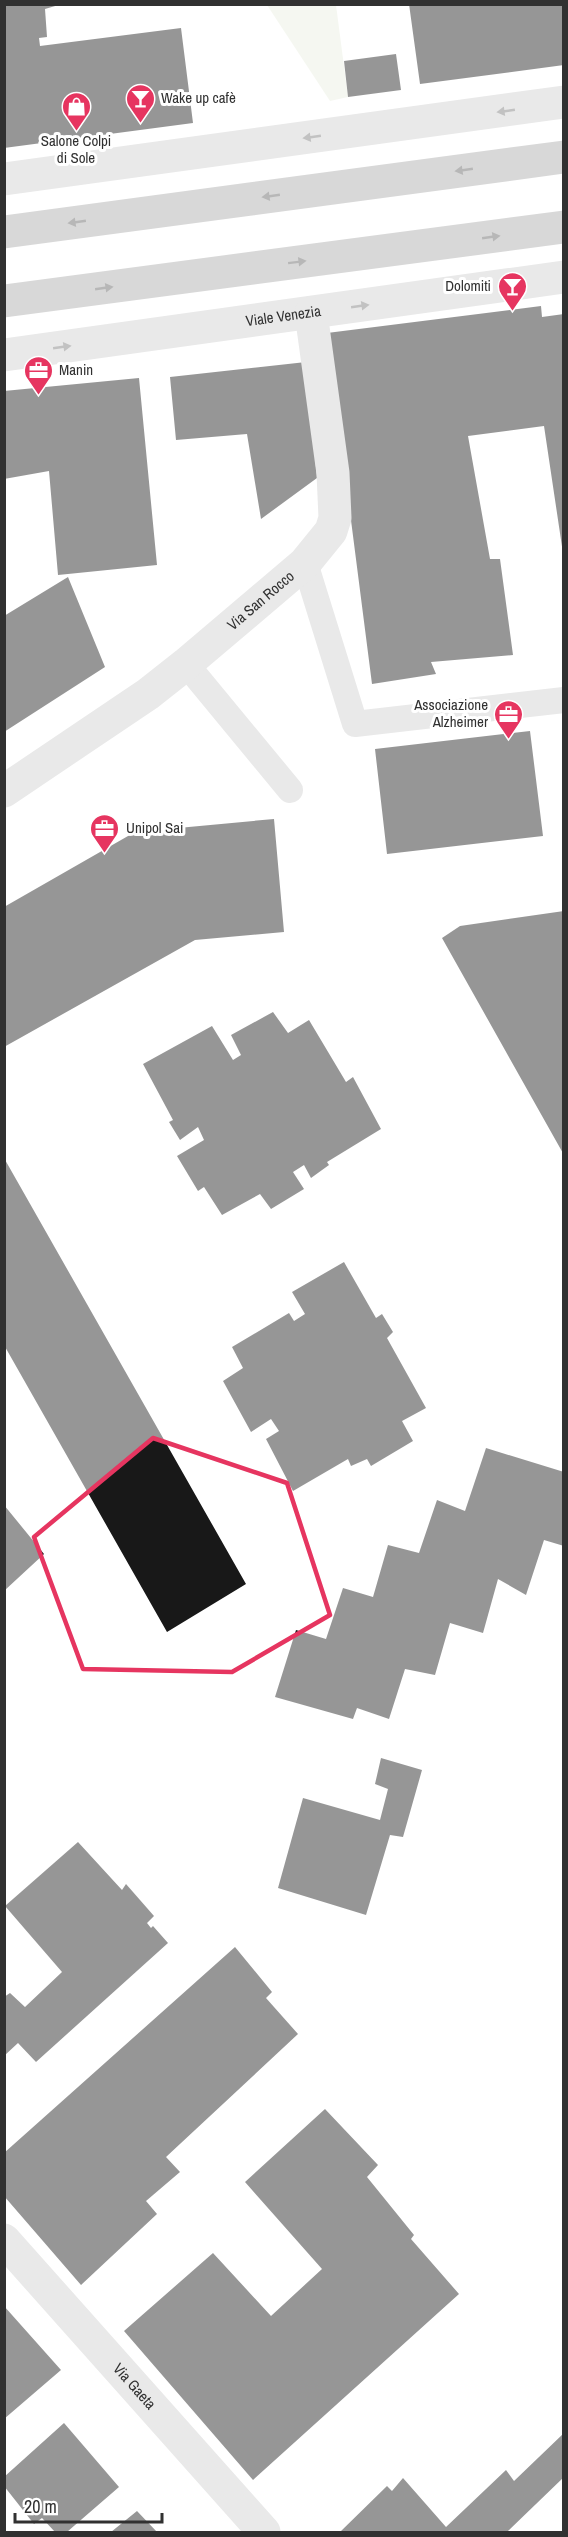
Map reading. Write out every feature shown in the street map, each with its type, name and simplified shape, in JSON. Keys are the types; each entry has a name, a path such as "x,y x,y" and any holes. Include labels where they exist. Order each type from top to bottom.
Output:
{"main road":[{"path":"4,232 564,157"},
{"path":"4,301 564,227"}],"street":[{"path":"4,179 564,102"},
{"name":"Viale Venezia","path":"4,355 564,278"},
{"name":"Via San Rocco","path":"4,791 148,694 186,664 305,563 331,531 335,518 333,473 311,313"},
{"name":"Via Gaeta","path":"4,2240 264,2532"}],"lane":[{"path":"305,563 355,724 564,700"},
{"path":"186,664 290,790"}],"highlighted area":[{"path":"153,1438 287,1483 330,1615 232,1672 83,1669 34,1537"}],"shaded area":[{"path":"267,5 336,5 348,97 330,101"}],"building":[{"path":"4,4 62,4 45,9 47,37 39,38 40,46 181,28 193,123 4,148"},
{"path":"409,4 564,4 564,65 420,84"},
{"path":"396,54 401,90 348,97 344,61"},
{"path":"541,306 542,317 564,314 564,560 544,426 468,436 490,559 500,559 513,655 431,662 436,674 372,684 327,333"},
{"path":"306,362 317,478 261,519 247,434 176,440 170,377"},
{"path":"139,378 157,565 58,575 49,471 4,479 4,391"},
{"path":"68,577 105,667 4,732 4,616"},
{"path":"530,731 543,836 387,854 375,749"},
{"path":"274,819 284,932 195,940 4,1047 4,907 135,832"},
{"path":"564,911 564,1155 442,938 460,926"},
{"path":"273,1012 288,1033 309,1020 346,1082 353,1077 381,1129 327,1162 329,1165 311,1178 304,1165 293,1172 304,1189 271,1209 260,1194 222,1215 204,1187 198,1191 177,1156 204,1140 198,1127 180,1140 169,1122 173,1120 143,1064 212,1026 233,1060 241,1055 231,1035"},
{"path":"4,1158 246,1584 167,1632 4,1345"},
{"path":"344,1262 376,1318 382,1314 393,1332 387,1338 426,1408 402,1421 413,1441 371,1466 367,1459 351,1466 348,1459 293,1491 266,1439 279,1431 271,1419 251,1432 223,1381 243,1368 232,1347 289,1313 294,1321 305,1314 292,1292"},
{"path":"486,1448 564,1472 564,1546 544,1540 526,1595 498,1579 483,1633 450,1623 435,1675 405,1669 389,1719 357,1708 353,1719 275,1697 296,1630 326,1639 343,1588 373,1597 388,1545 419,1553 437,1500 465,1511"},
{"path":"4,1505 44,1554 4,1591"},
{"path":"381,1758 422,1770 403,1837 390,1835 366,1915 278,1888 303,1798 380,1820 388,1789 375,1784"},
{"path":"78,1842 122,1890 126,1884 154,1916 147,1923 151,1928 153,1926 168,1943 36,2062 18,2043 4,2056 4,1997 10,1993 25,2007 62,1972 5,1906"},
{"path":"235,1947 272,1992 266,1998 298,2034 166,2157 180,2172 146,2201 157,2214 81,2285 4,2196 4,2153"},
{"path":"325,2109 378,2165 367,2177 414,2235 411,2239 459,2294 253,2480 124,2331 213,2253 271,2316 322,2269 245,2182"},
{"path":"4,2306 61,2370 4,2419"},
{"path":"64,2423 119,2487 67,2532 55,2532 42,2518 34,2524 4,2486 4,2477"},
{"path":"564,2433 564,2477 509,2532 340,2532 387,2486 392,2491 403,2478 446,2527 506,2470 514,2481"},
{"path":"137,2511 157,2532 111,2532"}],"place":[{"name":"Wake up cafè","path":"140,124"},
{"name":"Salone Colpi di Sole","path":"76,132"},
{"name":"Dolomiti","path":"512,312"},
{"name":"Manin","path":"38,396"},
{"name":"Associazione Alzheimer","path":"509,740"},
{"name":"Unipol Sai","path":"105,854"}]}
